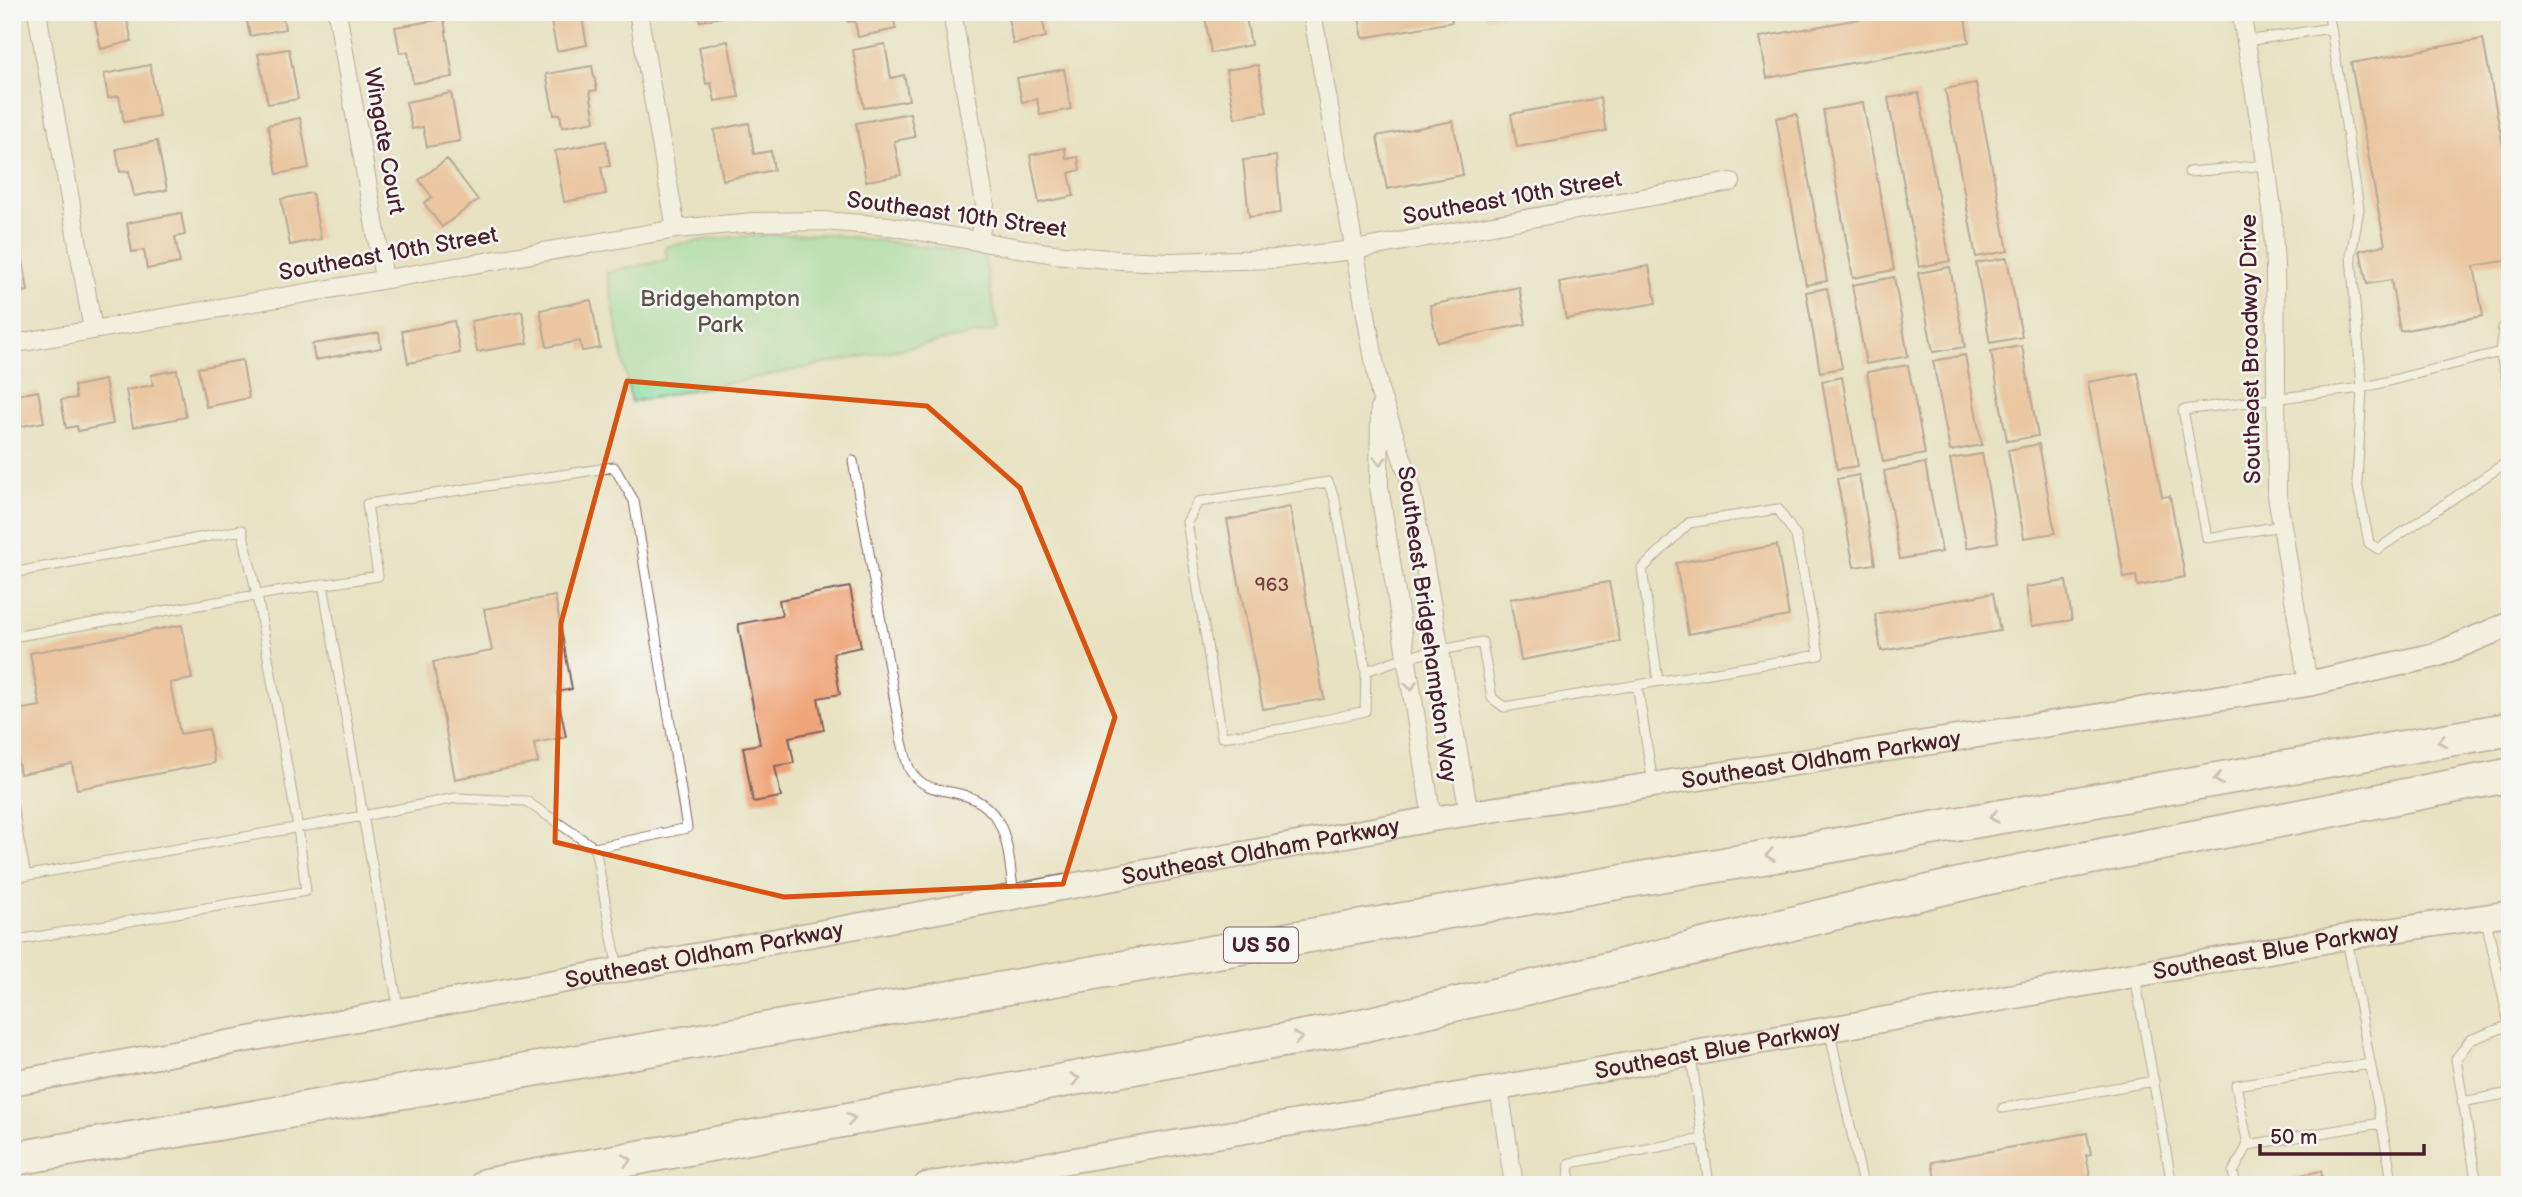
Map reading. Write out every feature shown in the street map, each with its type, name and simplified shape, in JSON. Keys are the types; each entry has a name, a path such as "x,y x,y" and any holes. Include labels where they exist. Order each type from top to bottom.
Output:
{"highway":[{"name":"US 50","path":"12,1159 2510,729"},
{"path":"487,1185 1341,1030 1576,977 1992,877 2510,775"}],"street":[{"path":"37,12 93,330"},
{"name":"Wingate Court","path":"337,12 384,278"},
{"path":"638,12 676,229"},
{"path":"951,12 985,204 979,241"},
{"name":"Southeast Bridgehampton Way","path":"1312,12 1380,393 1409,478 1469,813"},
{"name":"Southeast Broadway Drive","path":"2241,12 2267,165 2275,267 2277,495 2308,684"},
{"name":"Southeast 10th Street","path":"12,344 676,229 754,222 822,221 889,226 1054,254 1170,262 1275,259 1354,250 1731,182"},
{"name":"Southeast Bridgehampton Way","path":"1380,393 1379,486 1432,819"},
{"name":"Southeast Oldham Parkway","path":"12,1083 1432,819 2308,684 2436,655 2510,624"},
{"name":"Southeast Blue Parkway","path":"926,1185 1499,1088 2347,937 2510,913"},
{"path":"1499,1088 1514,1185"}],"lane":[{"path":"2328,12 2359,209 2351,256 2362,388 2357,482 2369,543 2378,549 2508,465"},
{"path":"2246,41 2331,28"},
{"path":"2189,172 2267,165"},
{"path":"2510,320 2503,328 2500,352 2510,393"},
{"path":"2282,526 2207,538 2183,410 2362,388 2500,352"},
{"path":"853,461 902,742 911,772 924,785 967,794 985,804 998,820 1004,834 1014,897"},
{"path":"12,637 377,576 367,504 614,467 634,501 687,828 595,848"},
{"path":"1328,481 1335,500 1366,671 1365,710 1288,728 1222,737 1187,522 1198,502 1328,481"},
{"path":"1366,671 1406,657 1482,642 1492,698 1504,707 1819,654 1796,536 1778,509 1689,523 1642,569 1658,681"},
{"path":"12,573 242,530 257,595 298,828 306,891 12,941"},
{"path":"323,584 399,1011"},
{"path":"1637,685 1653,785"},
{"path":"12,878 456,798 526,801 595,848 618,970"},
{"path":"12,804 26,876"},
{"path":"2477,1185 2456,1059 2470,1040 2510,1026 2485,917"},
{"path":"2347,937 2393,1185"},
{"path":"2135,975 2172,1185"},
{"path":"1829,1029 1863,1185"},
{"path":"1691,1054 1709,1185"},
{"path":"2236,1185 2234,1172 2248,1145 2236,1085 2370,1064"},
{"path":"2003,1108 2154,1081"},
{"path":"2462,1102 2510,1093"},
{"path":"2248,1145 2381,1123"},
{"path":"1569,1185 1570,1163 1703,1139"}],"highlighted area":[{"path":"627,381 927,406 1020,488 1115,717 1063,884 784,897 555,842 561,623"}],"green space":[{"name":"Bridgehampton Park","path":"828,234 984,254 998,330 631,402 607,272 667,260 665,247 685,243 746,236"}],"building":[{"path":"93,12 125,12 132,41 101,49"},
{"path":"245,12 282,12 285,29 250,36"},
{"path":"549,12 581,12 587,45 557,51"},
{"path":"698,12 731,12 731,15 700,21"},
{"path":"846,12 892,12 896,29 858,37 855,21 848,22"},
{"path":"1007,12 1041,12 1046,37 1013,44"},
{"path":"1207,12 1245,12 1251,45 1211,53 1205,17 1208,16"},
{"path":"1358,12 1450,12 1452,22 1363,38"},
{"path":"1484,12 1507,12 1507,14 1486,18"},
{"path":"1898,12 1964,12 1969,42 1767,78 1760,37"},
{"path":"444,19 453,77 413,83 408,52 400,53 395,27"},
{"path":"2483,39 2510,184 2510,260 2474,266 2483,316 2400,331 2391,280 2367,284 2360,250 2385,245 2351,63"},
{"path":"728,41 739,97 715,101 711,83 706,84 699,47"},
{"path":"885,44 891,78 904,75 909,100 864,108 853,50"},
{"path":"289,49 298,99 268,104 258,54"},
{"path":"150,65 159,116 124,122 119,96 108,98 104,74"},
{"path":"1258,65 1267,112 1235,118 1226,70"},
{"path":"592,66 597,90 590,91 595,121 562,127 560,114 554,115 546,74"},
{"path":"1064,69 1071,109 1040,115 1037,99 1022,102 1017,78"},
{"path":"1976,83 2008,251 1976,257 1945,89"},
{"path":"451,93 460,141 427,147 423,127 412,129 406,102"},
{"path":"1919,93 1950,261 1919,267 1888,98"},
{"path":"1600,98 1606,131 1517,147 1511,114"},
{"path":"1863,103 1894,270 1853,278 1823,110"},
{"path":"910,113 915,137 894,141 901,175 866,181 856,123"},
{"path":"1797,114 1827,281 1806,285 1776,118"},
{"path":"300,118 309,168 277,174 268,125"},
{"path":"1453,121 1463,175 1387,189 1377,136"},
{"path":"749,123 754,154 771,151 774,170 723,180 714,130"},
{"path":"157,141 167,190 134,196 129,171 120,172 116,149"},
{"path":"606,141 610,166 601,167 606,194 564,202 555,151"},
{"path":"1065,148 1066,159 1078,157 1080,170 1069,173 1074,196 1039,203 1030,155"},
{"path":"1276,156 1281,213 1249,217 1243,160"},
{"path":"447,159 478,200 442,227 424,203 432,197 419,180"},
{"path":"312,193 321,239 290,245 281,199"},
{"path":"181,213 185,235 175,237 180,263 147,269 144,250 132,252 127,223"},
{"path":"19,237 28,291 12,294 12,239"},
{"path":"2007,258 2022,337 1990,343 1976,263"},
{"path":"1649,266 1656,303 1566,319 1559,282"},
{"path":"1950,267 1965,347 1933,352 1918,273"},
{"path":"1894,277 1908,356 1866,364 1852,285"},
{"path":"1519,287 1526,324 1437,342 1430,305"},
{"path":"1827,288 1842,368 1820,372 1806,292"},
{"path":"591,300 600,348 582,351 580,341 547,347 540,310"},
{"path":"522,311 528,343 477,352 471,321"},
{"path":"454,321 460,353 408,363 402,331"},
{"path":"379,333 381,348 315,360 312,344"},
{"path":"2022,346 2038,436 2007,441 1991,351"},
{"path":"1965,355 1982,445 1950,451 1933,361"},
{"path":"242,360 249,398 206,407 198,368"},
{"path":"1908,365 1925,454 1883,462 1867,372"},
{"path":"177,370 186,417 133,427 126,390 153,385 151,375"},
{"path":"2138,373 2162,497 2170,496 2185,577 2138,586 2136,576 2124,578 2088,382"},
{"path":"1842,377 1858,466 1837,469 1822,381"},
{"path":"105,380 113,424 78,431 77,426 66,428 61,400 76,398 74,386"},
{"path":"38,391 44,422 12,428 12,396"},
{"path":"2039,444 2055,533 2024,538 2008,450"},
{"path":"1982,454 1998,542 1967,548 1950,459"},
{"path":"1925,463 1942,552 1900,559 1884,471"},
{"path":"1859,475 1875,564 1854,567 1837,479"},
{"path":"1290,507 1324,699 1263,709 1227,520"},
{"path":"1777,545 1789,616 1688,634 1676,563"},
{"path":"2066,581 2072,620 2032,626 2026,587"},
{"path":"1609,582 1620,642 1521,660 1510,599"},
{"path":"850,587 861,647 833,653 840,694 818,698 824,730 789,737 794,763 775,766 781,797 753,802 743,747 760,744 738,624 782,616 779,600"},
{"path":"1993,593 2000,631 1881,651 1875,614"},
{"path":"555,596 572,689 557,692 566,737 534,743 538,763 455,779 433,662 492,651 484,609"},
{"path":"182,625 192,679 170,683 180,734 209,729 214,763 77,789 72,764 20,774 12,730 12,711 40,706 30,653"},
{"path":"2087,1133 2091,1154 2086,1155 2092,1185 1936,1185 1932,1162"},
{"path":"2321,1171 2323,1185 2293,1185 2291,1177"}]}
